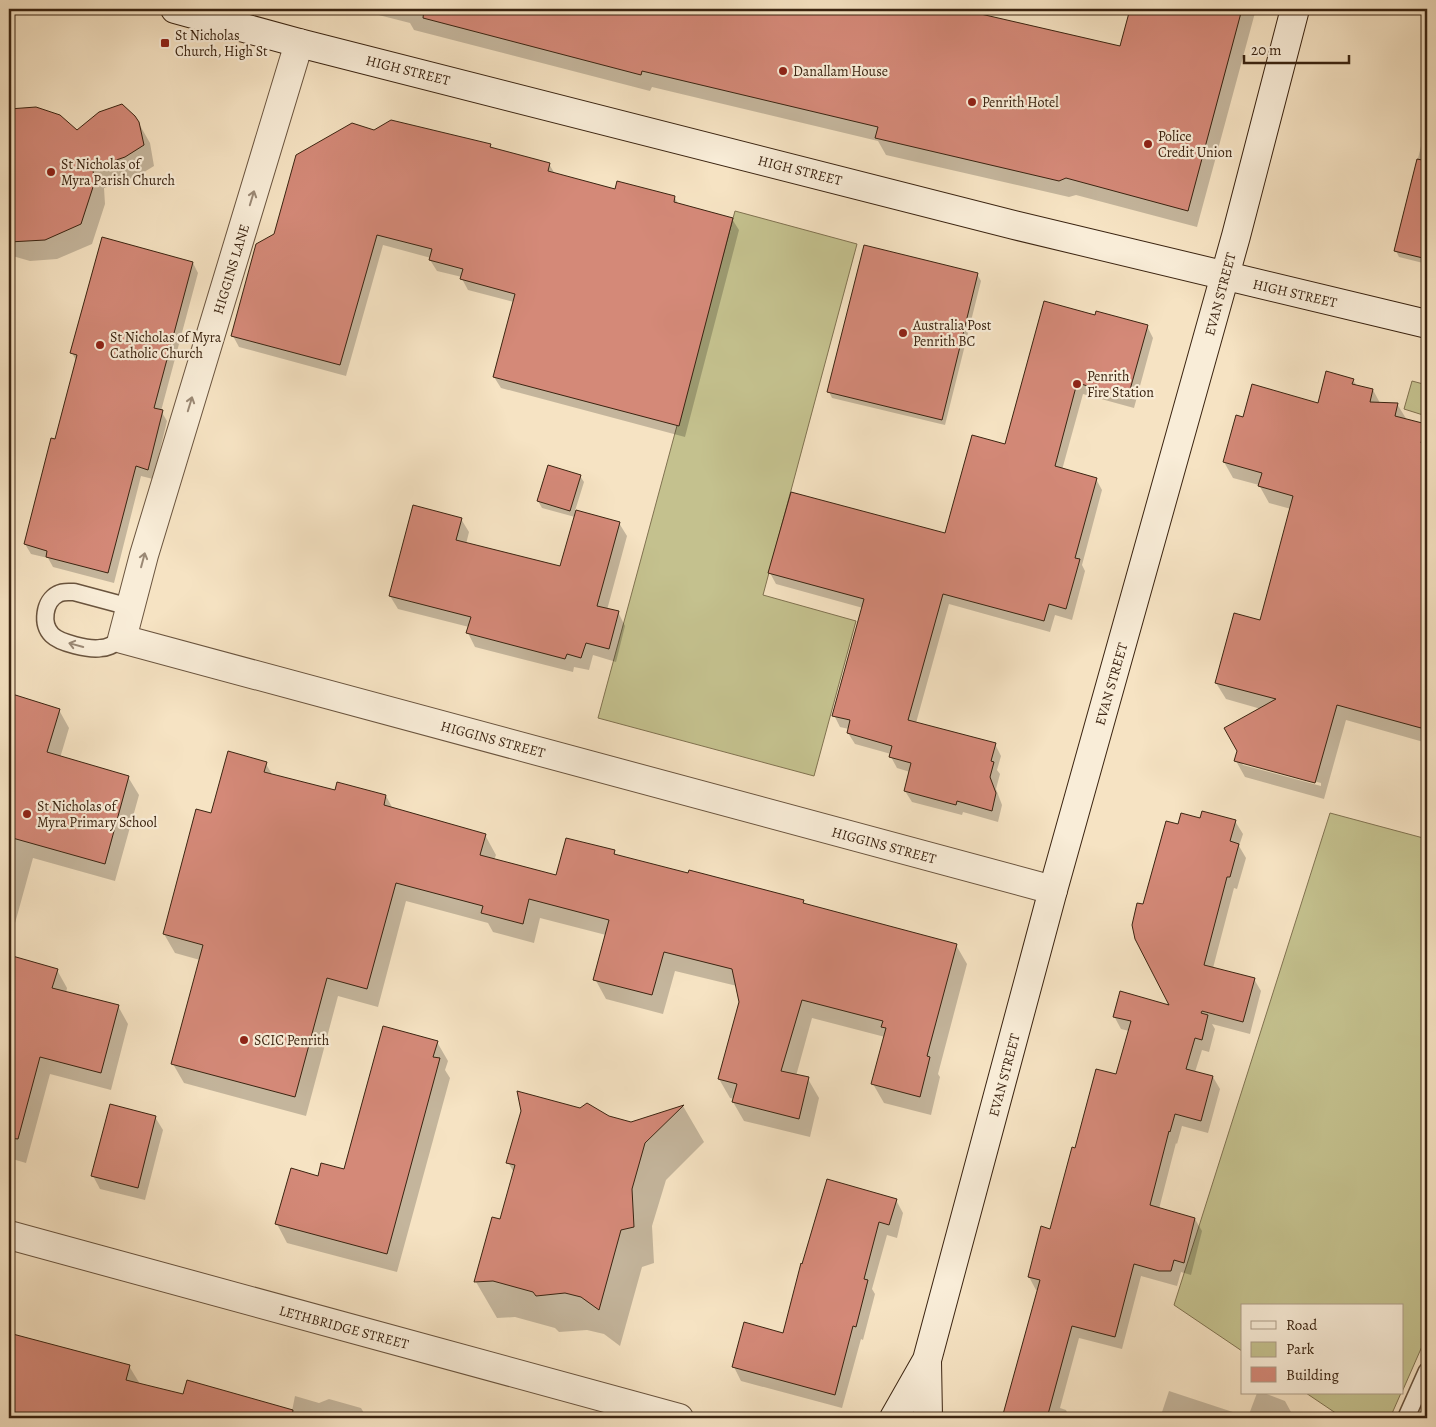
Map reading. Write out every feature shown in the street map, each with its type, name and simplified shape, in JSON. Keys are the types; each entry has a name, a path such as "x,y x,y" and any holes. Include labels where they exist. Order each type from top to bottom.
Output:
{"street":[{"name":"HIGH STREET","path":"175,9 299,43 1004,222 1427,324"},
{"name":"EVAN STREET","path":"894,1418 927,1360 1053,890 1224,276 1295,9"},
{"name":"HIGGINS LANE","path":"122,639 144,555 299,43"},
{"name":"HIGGINS STREET","path":"122,639 1053,890"},
{"name":"LETHBRIDGE STREET","path":"9,1235 679,1418"},
{"name":"EVAN STREET","path":"927,1360 928,1418"}],"lane":[{"path":"122,639 112,646 101,648 88,648 60,640 48,628 46,610 50,601 57,594 64,592 74,592 130,607"},
{"path":"1406,1418 1427,1371"}],"green space":[{"path":"735,211 857,244 763,595 856,621 814,776 598,718"},
{"path":"1412,381 1427,385 1427,404 1423,415 1404,409"},
{"path":"1330,813 1427,839 1427,1335 1404,1387 1404,1304 1241,1304 1241,1350 1174,1305"},
{"path":"1307,1394 1401,1394 1390,1418 1343,1418"}],"building":[{"path":"424,9 959,9 1120,46 1130,9 1242,9 1188,211 1066,178 1059,181 875,138 878,127 642,71 641,75 423,18"},
{"name":"St Nicholas of Myra Parish Church","path":"122,104 139,122 144,145 125,157 93,168 94,184 81,224 45,240 9,242 9,109 36,107 60,115 77,130 99,112"},
{"path":"391,120 491,144 490,147 550,163 548,171 615,189 617,181 675,196 674,202 733,218 679,426 493,377 515,294 460,279 463,269 429,260 432,249 377,235 340,365 231,336 256,244 274,234 296,155 352,123 374,130"},
{"path":"1417,159 1427,161 1427,259 1394,251"},
{"path":"102,237 193,262 154,408 163,410 148,470 136,466 108,573 46,557 47,551 24,544 51,438 55,439 77,355 70,353"},
{"name":"Australia Post Penrith BC","path":"864,245 978,273 942,420 827,392"},
{"path":"1044,301 1095,315 1096,311 1148,325 1128,397 1077,383 1055,466 1097,478 1075,558 1080,559 1066,609 1049,604 1044,621 943,594 908,720 996,743 991,761 994,762 990,777 996,793 992,811 957,801 956,805 904,791 911,763 889,757 892,746 847,733 850,720 832,716 864,599 768,573 791,492 945,533 972,435 1005,444"},
{"path":"1326,371 1354,379 1352,384 1373,389 1370,402 1398,403 1395,416 1426,424 1421,443 1427,445 1427,707 1421,728 1337,705 1315,783 1234,761 1237,751 1224,728 1276,699 1215,683 1234,613 1260,620 1293,496 1258,486 1262,473 1223,462 1236,415 1243,417 1252,384 1318,403"},
{"path":"548,465 581,475 570,511 537,501"},
{"path":"413,505 462,518 456,540 560,566 576,510 620,522 597,606 619,611 609,649 586,643 581,658 567,654 565,659 466,633 471,617 389,596"},
{"path":"9,693 60,709 47,752 129,776 105,864 9,837"},
{"path":"228,751 267,762 264,772 335,790 337,782 386,795 384,805 486,834 480,855 556,875 566,838 615,850 614,854 688,873 689,870 804,900 803,903 957,944 927,1056 930,1057 920,1097 871,1084 886,1028 881,1027 883,1021 802,1000 781,1071 809,1077 799,1119 732,1102 737,1084 718,1079 739,1002 732,969 664,952 652,995 593,980 609,920 529,899 523,924 481,913 483,906 396,883 367,989 327,978 295,1097 171,1064 203,945 163,934 196,809 211,813"},
{"path":"1202,811 1236,820 1230,841 1239,844 1230,877 1227,877 1204,965 1255,978 1243,1022 1202,1011 1201,1013 1208,1015 1202,1040 1195,1038 1186,1069 1213,1076 1201,1121 1175,1114 1150,1205 1195,1218 1184,1263 1174,1260 1171,1271 1159,1271 1134,1264 1115,1337 1072,1326 1047,1418 1002,1418 1040,1280 1028,1277 1041,1226 1050,1229 1072,1147 1075,1148 1096,1069 1116,1074 1131,1021 1113,1017 1120,991 1169,1005 1135,939 1132,925 1137,903 1143,904 1166,821 1178,824 1181,813 1200,818"},
{"path":"9,955 58,969 52,988 119,1005 101,1073 40,1057 18,1139 9,1138"},
{"path":"383,1026 438,1041 433,1057 440,1058 387,1254 275,1224 291,1168 318,1176 321,1163 344,1169"},
{"path":"517,1091 580,1108 587,1103 609,1116 631,1122 684,1105 645,1143 632,1189 634,1227 621,1230 599,1310 581,1297 565,1293 536,1296 533,1292 493,1281 474,1282 492,1217 500,1219 515,1165 506,1163 521,1111"},
{"path":"110,1104 156,1116 138,1188 91,1176"},
{"path":"827,1179 897,1199 889,1225 879,1222 864,1279 868,1280 856,1327 853,1326 835,1395 732,1367 744,1322 783,1333 801,1263"},
{"path":"9,1333 130,1365 126,1380 183,1394 187,1380 293,1410 292,1418 9,1418"}],"place":[{"name":"St Nicholas Church, High St","path":"165,43"},
{"name":"Danallam House","path":"783,71"},
{"name":"Penrith Hotel","path":"972,102"},
{"name":"Police Credit Union","path":"1148,144"},
{"name":"St Nicholas of Myra Parish Church","path":"51,172"},
{"name":"Australia Post Penrith BC","path":"903,333"},
{"name":"St Nicholas of Myra Catholic Church","path":"100,345"},
{"name":"Penrith Fire Station","path":"1077,384"},
{"name":"St Nicholas of Myra Primary School","path":"27,814"},
{"name":"SCIC Penrith","path":"244,1040"}]}
